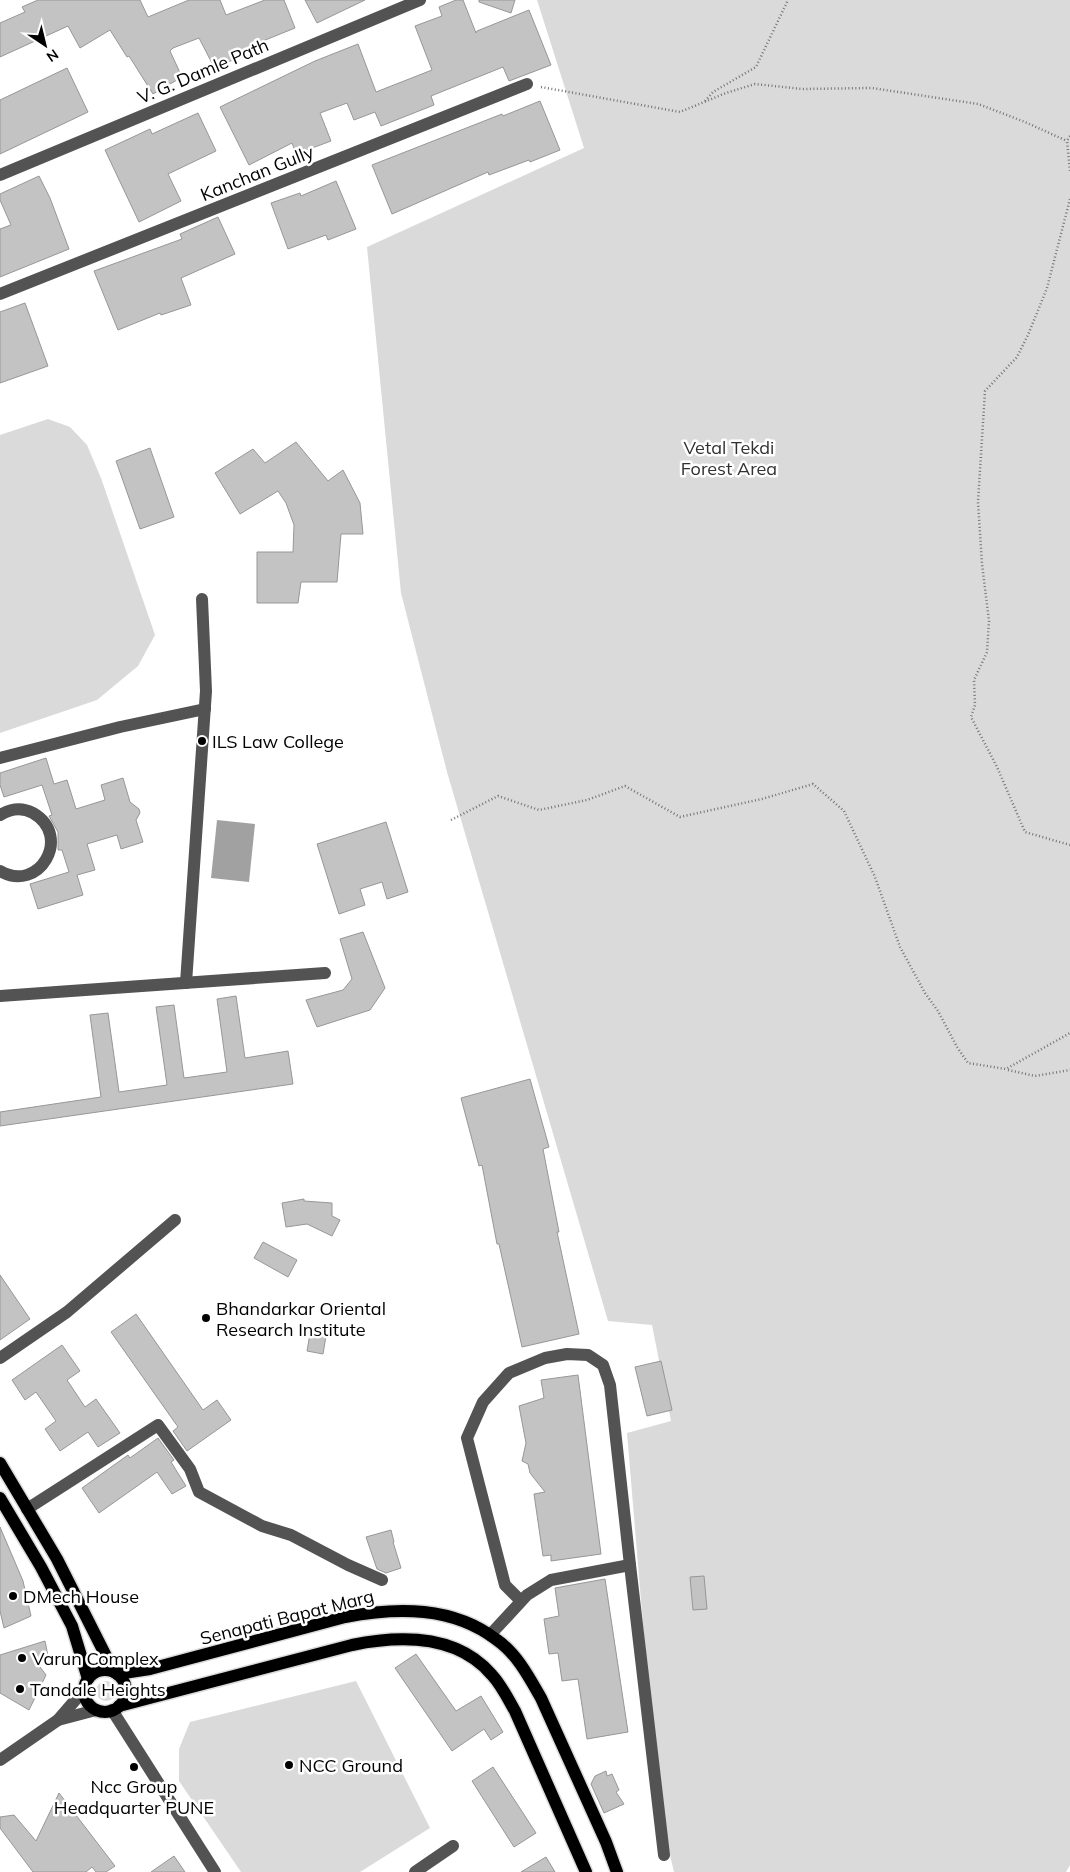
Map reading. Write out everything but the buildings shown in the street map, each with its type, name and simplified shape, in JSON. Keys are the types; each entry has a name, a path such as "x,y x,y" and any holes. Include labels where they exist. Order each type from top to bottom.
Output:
{"main road":[{"path":"0,1463 57,1559 115,1673 125,1684 124,1699 116,1708"},
{"path":"0,1498 72,1626 86,1685 87,1702 96,1710 104,1712 342,1647 373,1641 396,1639 420,1640 447,1645 480,1662 504,1691 515,1711 586,1872"},
{"name":"Senapati Bapat Marg","path":"115,1673 150,1669 369,1612 395,1610 423,1611 456,1618 476,1626 498,1640 515,1657 541,1698 606,1842 616,1872"},
{"path":"86,1685 98,1672 106,1670 115,1673"}],"street":[{"name":"V. G. Damle Path","path":"0,175 420,0"},
{"name":"Kanchan Gully","path":"0,294 527,84"},
{"path":"186,983 206,691 202,599"},
{"path":"0,758 120,727 205,709"},
{"path":"0,815 6,811 18,809 29,811 40,817 47,826 51,837 51,849 47,860 39,869 29,875 17,877 6,875 0,871"},
{"path":"0,996 325,973"},
{"path":"0,1358 67,1312 175,1220"},
{"path":"520,1601 505,1586 468,1438 483,1402 509,1373 545,1358 568,1354 588,1356 603,1365 610,1385 664,1855"},
{"path":"27,1509 158,1424 190,1469 198,1492 262,1526 291,1535 348,1566 382,1580"},
{"path":"490,1636 520,1601 550,1580 630,1565"},
{"path":"0,1760 58,1720 86,1685"},
{"path":"116,1708 215,1872"},
{"path":"58,1720 96,1710"},
{"path":"415,1872 453,1846"}],"path":[{"path":"703,103 713,92 756,67 788,0"},
{"path":"527,84 680,112 726,93 755,84 802,89 872,88 978,104 1067,141"},
{"path":"1070,136 1067,141 1070,170"},
{"path":"1070,198 1046,288 1028,335 1017,357 985,391 978,502 982,564 990,621 986,652 974,680 975,705 971,717 997,767 1025,832 1070,845"},
{"path":"451,820 498,796 539,810 587,800 625,786 680,817 762,799 813,784 844,811 875,877 900,948 968,1063 1035,1076 1070,1070"},
{"path":"1006,1069 1070,1033"}],"green space":[{"name":"Vetal Tekdi Forest Area","path":"537,0 1070,0 1070,1865 1066,1872 674,1872 658,1804 627,1433 671,1421 652,1325 608,1321 447,772 401,593 367,247 584,148"},
{"path":"48,419 70,427 87,445 101,478 155,635 138,666 97,700 0,733 0,435"},
{"path":"106,1681 113,1684 116,1691 113,1698 106,1701 99,1698 96,1691 99,1684"},
{"name":"NCC Ground","path":"356,1681 430,1828 360,1872 241,1872 179,1781 179,1749 190,1722"}],"shaded area":[{"path":"217,820 255,824 249,882 211,878"}],"place":[{"name":"ILS Law College","path":"202,741"},
{"name":"Bhandarkar Oriental Research Institute","path":"206,1318"},
{"name":"DMech House","path":"13,1596"},
{"name":"Varun Complex","path":"22,1658"},
{"name":"Tandale Heights","path":"20,1689"},
{"name":"NCC Ground","path":"289,1765"},
{"name":"Ncc Group Headquarter PUNE","path":"134,1767"}]}
